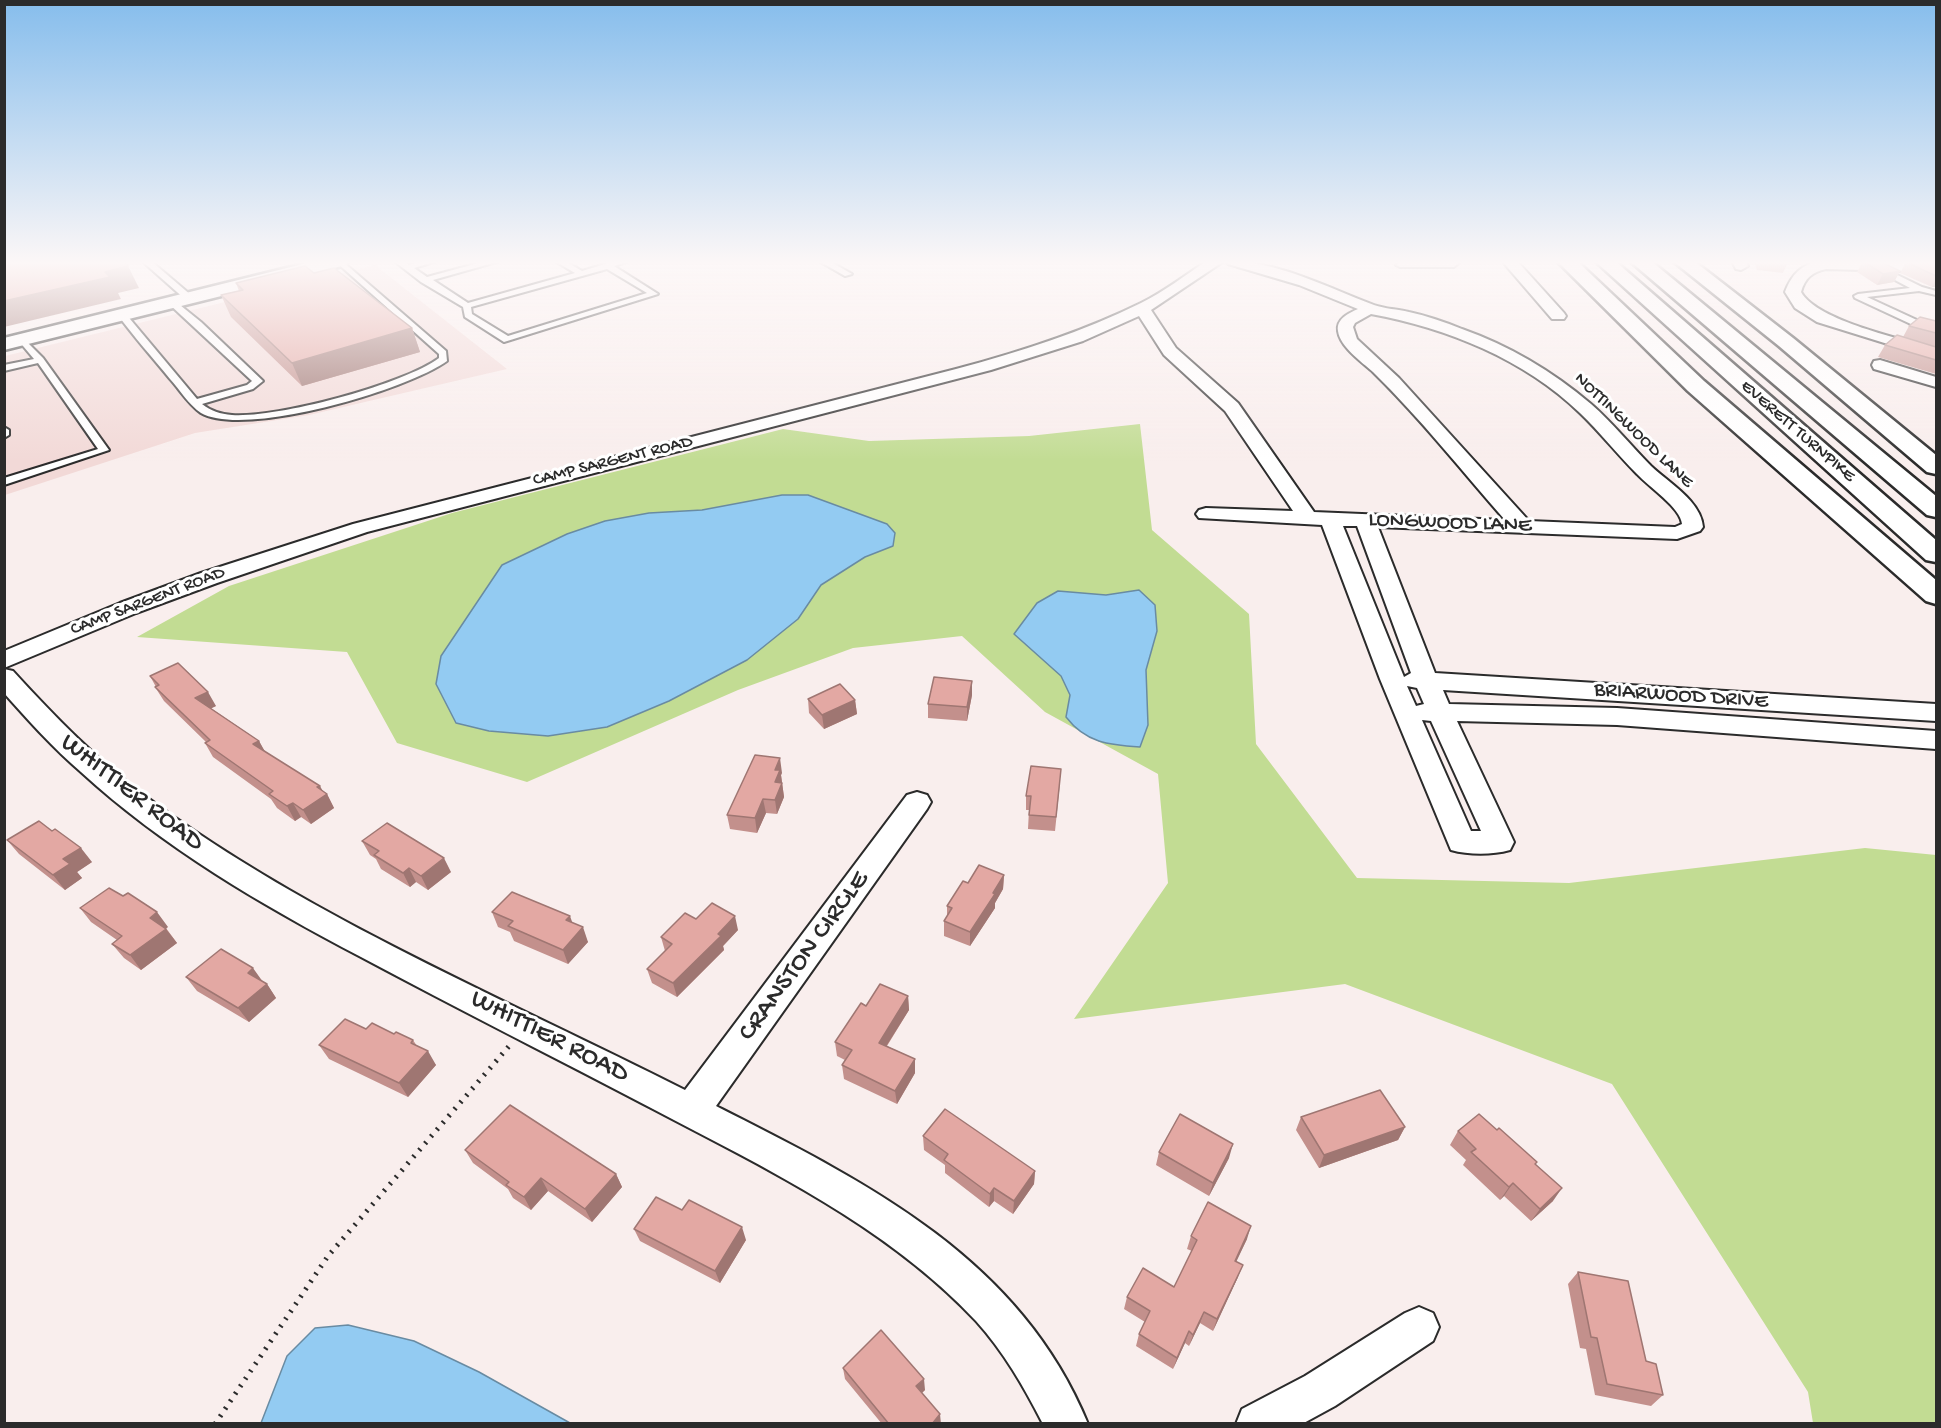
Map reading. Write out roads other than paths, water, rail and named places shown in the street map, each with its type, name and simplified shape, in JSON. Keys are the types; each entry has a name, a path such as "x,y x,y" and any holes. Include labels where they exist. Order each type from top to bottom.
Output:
{"main road":[{"path":"14,342 71,328"},
{"path":"1635,328 1696,386 1936,595"},
{"name":"EVERETT TURNPIKE","path":"1680,328 1936,554"},
{"name":"EVERETT TURNPIKE","path":"1719,328 1936,509"},
{"path":"1768,328 1936,467"}],"street":[{"name":"CAMP SARGENT ROAD","path":"4,660 128,608 209,578 360,528 1010,360 1101,328"},
{"path":"1155,328 1170,351 1232,407 1319,518 1407,712 1461,842 1500,842 1426,681 1365,520"},
{"path":"1345,328 1346,334 1445,438 1523,527"},
{"name":"NOTTINGWOOD LANE","path":"1443,328 1501,351 1543,374 1586,409 1644,470 1682,505 1692,517 1693,527"},
{"path":"1851,328 1936,354"},
{"path":"1880,365 1936,382"},
{"name":"LONGWOOD LANE","path":"1206,514 1677,533 1693,527"},
{"name":"WHITTIER ROAD","path":"4,677 30,708 77,756 105,780 188,842 289,905 692,1111 862,1204 930,1252 994,1313 1024,1349 1067,1424"},
{"name":"BRIARWOOD DRIVE","path":"1392,679 1936,713"},
{"name":"BRIARWOOD DRIVE","path":"1407,712 1630,715 1936,740"},
{"name":"CRANSTON CIRCLE","path":"692,1111 917,802"},
{"path":"1257,1424 1320,1391 1419,1328"}],"lane":[{"path":"132,328 205,412 244,418 264,417 305,409 410,377 439,365 444,359 443,353 414,328"},
{"path":"195,403 250,387 258,381 207,328"},
{"path":"487,328 504,339 546,328"},
{"path":"4,482 104,450 40,360 14,342"},
{"path":"4,368 40,360"},
{"path":"4,430 6,432 4,435"}],"water":[{"path":"782,495 808,495 887,524 895,533 893,546 865,557 821,585 798,619 747,660 669,701 607,727 548,736 489,731 456,723 436,684 441,656 502,565 567,534 605,521 649,513 702,510"},
{"path":"1139,590 1155,605 1157,631 1146,670 1148,725 1140,747 1099,741 1074,726 1066,717 1070,695 1061,676 1014,634 1037,603 1058,591 1106,595"},
{"path":"348,1325 414,1341 479,1372 570,1423 261,1423 287,1356 315,1328"}]}
